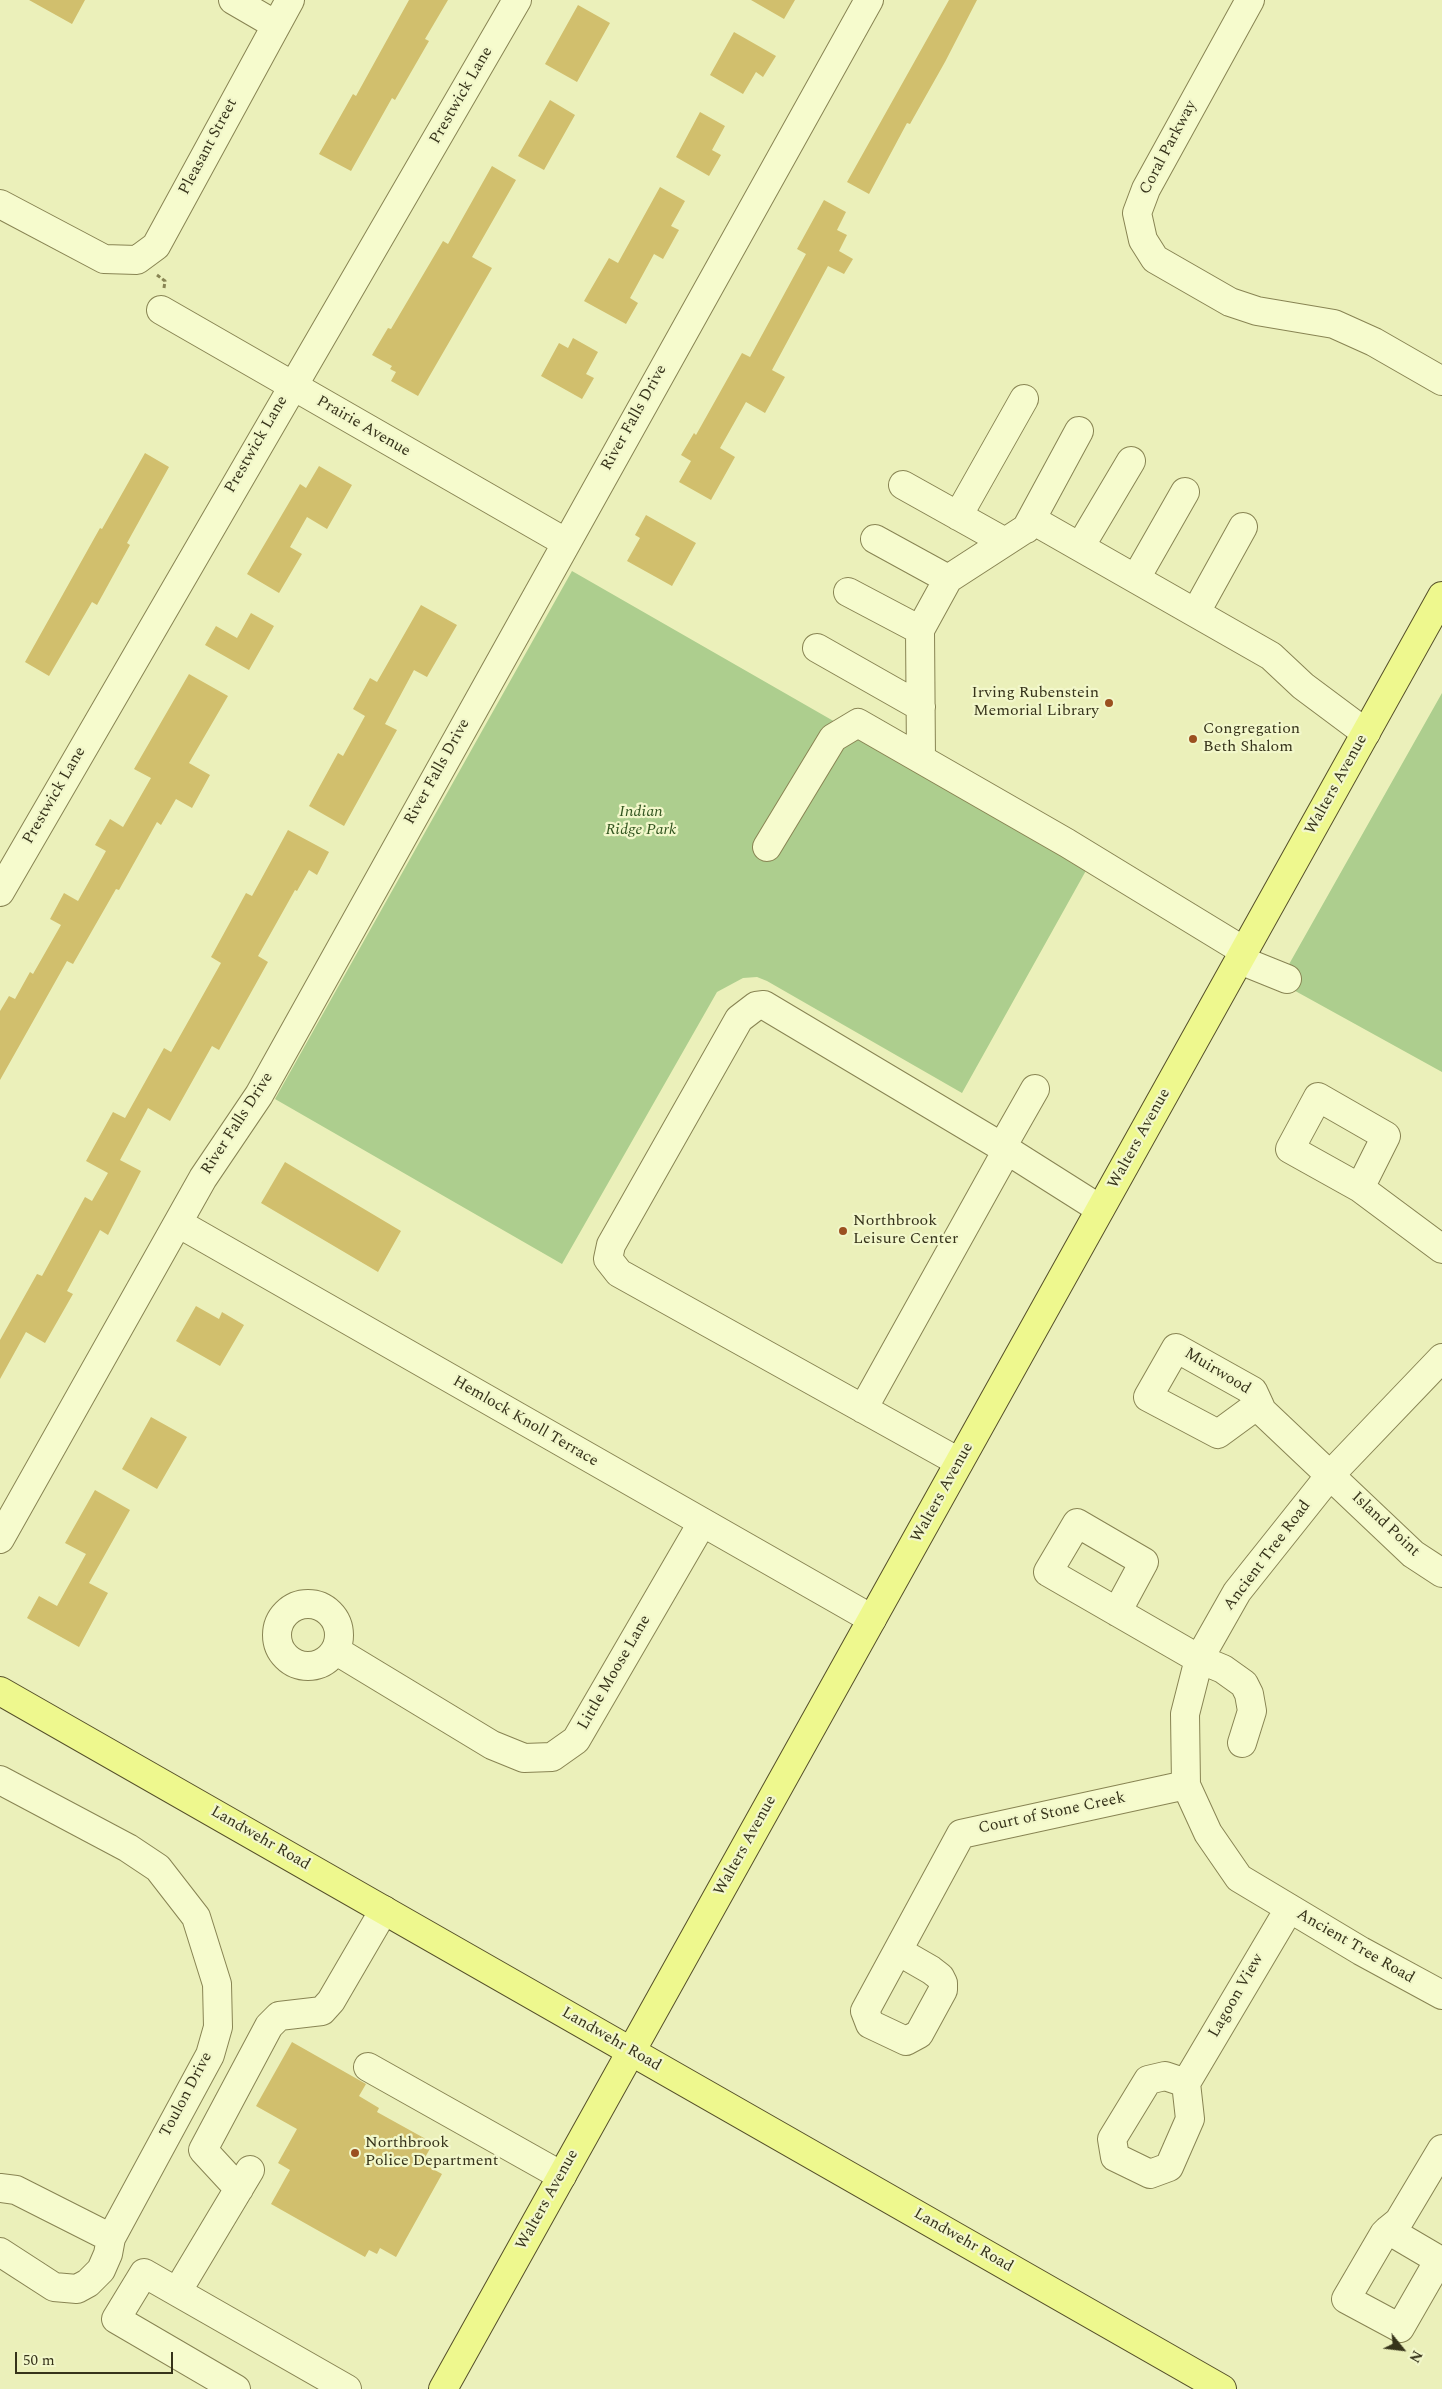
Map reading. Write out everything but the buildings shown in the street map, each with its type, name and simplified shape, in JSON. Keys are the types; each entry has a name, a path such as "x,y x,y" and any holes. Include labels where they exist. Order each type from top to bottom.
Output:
{"main road":[{"name":"Walters Avenue","path":"443,2389 1442,596"},
{"name":"Landwehr Road","path":"0,1691 1222,2389"}],"street":[{"path":"233,0 276,24"},
{"name":"Pleasant Street","path":"137,260 156,246 290,0"},
{"name":"Prestwick Lane","path":"0,892 517,0"},
{"name":"River Falls Drive","path":"0,1539 203,1178 259,1095 868,0"},
{"name":"Coral Parkway","path":"1250,0 1146,189 1137,213 1143,240 1155,259 1230,302 1257,311 1334,324 1374,342 1442,381"},
{"path":"0,204 104,258 137,260"},
{"name":"Prairie Avenue","path":"161,310 565,542"},
{"path":"958,516 1024,399"},
{"path":"1015,535 1079,431"},
{"path":"1080,547 1131,461"},
{"path":"904,485 958,516 1015,535"},
{"path":"1136,578 1185,492"},
{"path":"921,759 920,630 948,579 1036,522 1271,656 1303,686 1366,733"},
{"path":"1196,612 1243,527"},
{"path":"875,539 948,579"},
{"path":"848,592 920,630"},
{"path":"817,648 921,707"},
{"path":"767,847 833,738 858,723 1066,843 1242,955 1287,980"},
{"path":"959,1462 619,1273 608,1259 610,1245 740,1019 756,1006 764,1005 1100,1209"},
{"path":"863,1408 1035,1089"},
{"path":"1360,1188 1442,1249"},
{"name":"Hemlock Knoll Terrace","path":"178,1223 872,1619"},
{"name":"Ancient Tree Road","path":"1442,1358 1331,1474 1237,1592 1199,1659 1185,1714 1186,1785 1208,1834 1239,1878 1288,1909 1442,1995"},
{"name":"Muirwood","path":"1259,1404 1262,1411 1331,1474"},
{"name":"Island Point","path":"1331,1474 1413,1554 1442,1573"},
{"name":"Little Moose Lane","path":"335,1650 492,1745 524,1758 552,1757 576,1740 702,1523"},
{"path":"1117,1612 1199,1659 1223,1669 1244,1684 1249,1694 1252,1711 1242,1743"},
{"name":"Toulon Drive","path":"0,1780 128,1848 158,1868 196,1917 217,1984 218,2027 210,2055 111,2238 108,2254 101,2270 88,2283 77,2289 54,2287 0,2252"},
{"name":"Court of Stone Creek","path":"898,1951 962,1834 1186,1785"},
{"name":"Lagoon View","path":"1186,2083 1288,1909"},
{"path":"177,2292 245,2180 203,2150 269,2026 280,2016 322,2011 331,2001 384,1910"},
{"path":"368,2067 562,2176"},
{"path":"1388,2230 1399,2220 1442,2149"},
{"path":"0,2188 16,2190 111,2238"},
{"path":"236,2389 116,2319 144,2273 318,2382 347,2389"}],"path":[{"path":"137,260 165,281 161,310"}],"green space":[{"name":"Indian Ridge Park","path":"572,571 1088,867 962,1093 767,981 757,977 743,978 717,992 562,1264 275,1099"},
{"path":"1442,693 1442,1072 1279,982"}],"place":[{"name":"Irving Rubenstein Memorial Library","path":"1109,703"},
{"name":"Congregation Beth Shalom","path":"1193,739"},
{"name":"Northbrook Leisure Center","path":"843,1231"},
{"name":"Northbrook Police Department","path":"355,2153"}]}
